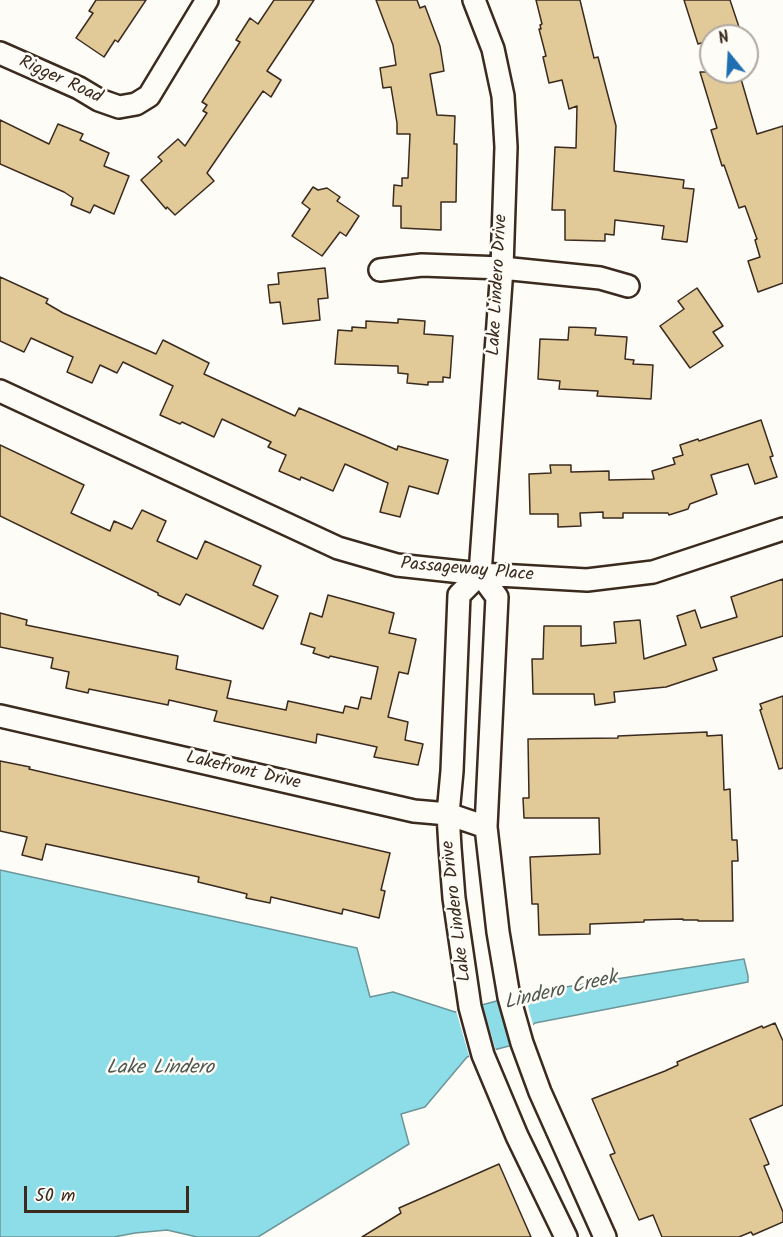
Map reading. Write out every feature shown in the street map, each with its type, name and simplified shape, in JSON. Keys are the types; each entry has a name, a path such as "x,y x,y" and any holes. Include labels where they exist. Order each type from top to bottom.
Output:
{"street":[{"name":"Rigger Road","path":"0,53 79,88 99,100 119,107 136,104 149,96 207,0"},
{"name":"Lake Lindero Drive","path":"474,0 493,49 502,96 506,147 502,268 480,574 497,597 486,827 498,932 509,996 522,1043 557,1133 605,1237"},
{"path":"380,270 422,265 502,268 600,278 628,286"},
{"name":"Passageway Place","path":"0,391 338,548 397,565 480,574 587,580 653,572 783,529"},
{"name":"Lake Lindero Drive","path":"480,574 459,595 452,771 448,814 454,898 470,1007 483,1054 517,1136 566,1237"},
{"name":"Lakefront Drive","path":"0,716 414,812 448,814 486,827"}],"water":[{"name":"Lake Lindero","path":"0,870 357,948 370,997 393,992 455,1012 527,993 744,959 748,982 535,1023 509,1046 467,1057 425,1107 401,1114 409,1144 258,1237 197,1237 167,1230 114,1237 0,1237"}],"pier":[{"path":"524,992 534,1028 511,1046 497,1000"},
{"path":"482,1003 496,1051 470,1059 456,1011"}],"building":[{"path":"96,0 146,0 118,42 115,40 104,57 76,38 93,13 89,11"},
{"path":"274,0 314,0 267,71 281,80 271,97 263,91 207,173 214,181 175,215 167,207 166,209 141,180 162,161 158,157 178,139 185,146 207,113 203,111 207,105 202,102 240,42 236,40 250,18 258,24"},
{"path":"376,0 417,0 420,8 425,6 440,46 444,71 430,74 437,115 455,116 454,144 457,144 456,202 441,202 441,230 401,228 401,206 393,206 394,185 402,186 402,178 408,178 410,134 397,134 391,87 383,88 380,68 396,65 393,45"},
{"path":"536,0 580,0 594,58 598,57 616,126 614,171 684,180 683,188 694,189 687,242 662,239 664,226 615,220 614,235 605,234 605,241 565,240 565,210 552,210 555,147 576,148 577,106 569,109 562,80 549,83 543,57 546,56 539,29 542,24"},
{"path":"684,0 730,0 738,24 699,24 698,44"},
{"path":"704,84 742,84 757,134 783,126 783,283 758,292 748,261 760,257 755,240 757,239 745,206 739,208 724,165 722,166 711,130 717,128"},
{"path":"0,120 49,144 58,124 83,134 80,140 109,153 104,166 129,176 114,214 94,205 90,213 71,205 73,198 64,192 0,164"},
{"path":"313,187 318,190 327,188 340,197 337,201 359,216 346,236 340,232 322,256 292,236 310,209 302,203"},
{"path":"325,268 328,298 318,299 320,320 283,324 280,302 270,303 268,285 279,284 278,273"},
{"path":"0,277 48,299 46,303 63,313 156,354 163,340 209,363 204,374 295,416 299,408 397,450 398,446 448,460 438,494 409,486 400,517 380,512 388,483 345,464 333,491 301,477 300,480 279,471 286,455 268,447 271,442 222,419 214,437 182,422 180,424 160,415 173,386 123,362 117,373 100,365 92,383 67,372 73,357 31,338 24,352 0,341"},
{"path":"697,288 723,326 713,332 723,346 690,368 660,326 684,309 678,301"},
{"path":"398,319 425,321 424,334 453,336 450,378 443,377 443,382 428,382 428,385 407,383 408,374 398,373 398,366 335,364 338,330 352,331 352,327 366,328 366,321 398,323"},
{"path":"569,327 596,328 595,335 627,337 625,359 634,360 633,364 653,365 651,399 597,396 598,391 559,389 560,381 538,379 540,339 568,340"},
{"path":"761,420 773,456 770,457 777,477 755,484 748,464 711,475 717,494 690,504 688,509 669,515 668,513 623,513 623,518 603,518 603,512 580,513 581,526 558,527 558,514 530,514 529,474 551,473 550,465 571,465 571,472 609,471 609,480 654,479 652,471 675,464 673,458 683,455 680,445"},
{"path":"0,445 84,485 71,513 110,531 114,521 132,529 142,510 166,521 157,541 197,559 205,541 261,566 253,585 278,596 263,629 186,594 180,605 0,516"},
{"path":"783,579 783,636 713,658 717,670 666,687 614,692 615,702 595,705 594,694 533,694 532,659 543,659 544,626 581,626 581,646 616,643 614,622 640,620 644,659 686,645 677,616 695,610 701,628 737,617 731,597"},
{"path":"328,595 394,613 389,633 416,639 408,674 399,672 388,717 408,722 405,740 423,744 418,765 374,757 377,747 317,734 316,743 214,721 217,711 169,700 168,705 89,689 88,693 66,688 69,672 51,668 53,658 0,647 0,613 27,620 26,625 178,656 176,669 231,681 227,698 286,710 288,701 343,713 345,706 358,709 361,697 371,699 378,667 330,656 329,658 313,653 315,648 301,644 310,613 322,617"},
{"path":"783,696 783,768 779,769 760,704"},
{"path":"707,732 707,736 722,735 724,790 730,789 732,840 737,840 738,861 732,861 733,921 644,920 644,922 590,924 590,934 539,935 538,904 532,904 530,857 600,854 599,818 524,818 523,798 529,798 528,739 618,738 618,736"},
{"path":"0,761 390,853 381,890 385,891 379,918 343,909 342,914 271,897 270,903 246,898 247,894 198,882 199,877 46,844 42,860 22,855 27,837 0,831"},
{"path":"775,1023 783,1041 783,1105 750,1119 769,1164 764,1166 783,1212 783,1222 753,1235 751,1232 739,1237 662,1237 653,1215 639,1220 610,1155 615,1153 592,1099 665,1071 678,1065 677,1062 762,1026 763,1028"},
{"path":"499,1164 531,1237 362,1237 401,1213 399,1208"}],"water label":[{"name":"Lindero Creek","path":"561,992"}]}
